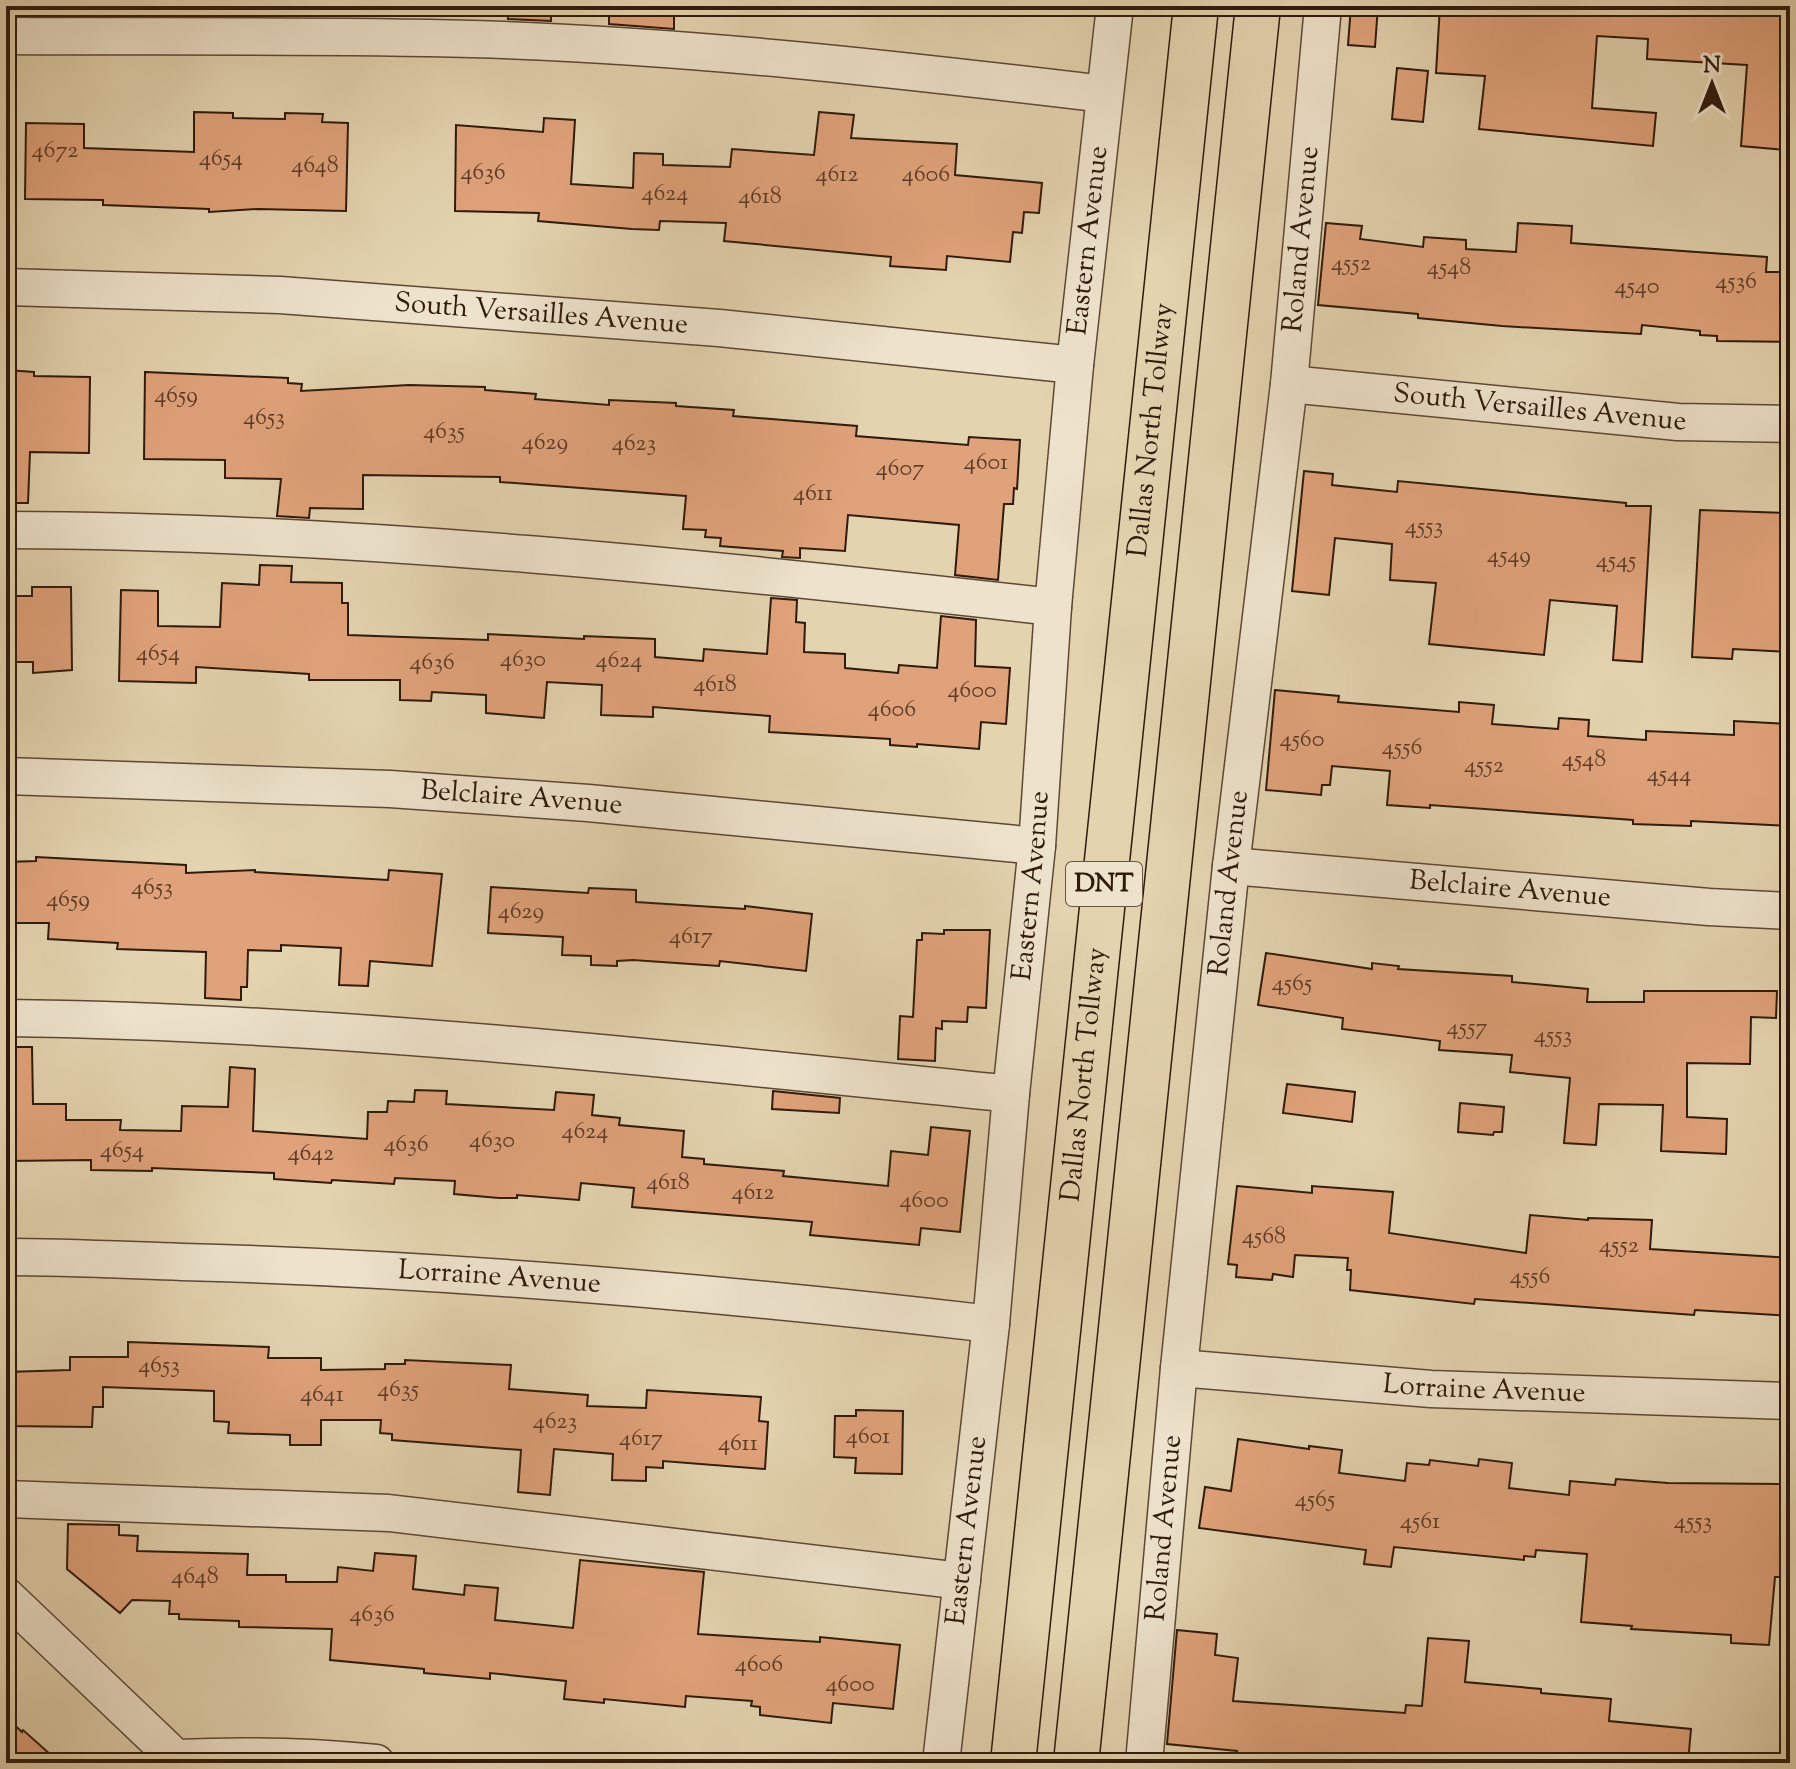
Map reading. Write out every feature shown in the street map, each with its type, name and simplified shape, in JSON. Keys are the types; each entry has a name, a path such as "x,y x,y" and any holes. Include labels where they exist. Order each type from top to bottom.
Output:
{"highway":[{"name":"Dallas North Tollway","path":"1013,1763 1196,6"},
{"name":"DNT","path":"1076,1763 1258,6"}],"street":[{"name":"Eastern Avenue","path":"941,1763 991,1324 1037,846 1053,607 1075,365 1115,6"},
{"name":"Roland Avenue","path":"1144,1763 1179,1368 1231,866 1289,384 1323,6"},
{"path":"6,36 488,40 726,54 1104,94"},
{"name":"South Versailles Avenue","path":"6,287 280,295 719,328 1075,365"},
{"name":"South Versailles Avenue","path":"1289,384 1678,422 1790,424"},
{"path":"6,530 277,539 499,551 842,583 1053,607"},
{"name":"Belclaire Avenue","path":"6,776 405,790 588,803 1037,846"},
{"name":"Belclaire Avenue","path":"1231,866 1709,907 1790,911"},
{"path":"6,1018 104,1019 493,1042 1011,1094"},
{"name":"Lorraine Avenue","path":"6,1257 267,1264 495,1276 770,1299 991,1324"},
{"name":"Lorraine Avenue","path":"1179,1368 1431,1389 1790,1401"},
{"path":"6,1499 389,1513 962,1581"},
{"path":"6,1596 179,1760 243,1755 376,1763"}],"building":[{"path":"507,6 551,6 551,21 508,19"},
{"path":"1351,6 1378,6 1375,47 1348,45"},
{"path":"1440,6 1790,6 1787,150 1741,146 1747,65 1647,59 1648,39 1597,36 1592,108 1656,113 1653,146 1479,129 1485,76 1436,73"},
{"path":"609,7 674,8 674,29 609,24"},
{"path":"1397,68 1428,71 1423,122 1392,119"},
{"path":"194,112 233,113 233,118 285,119 285,113 323,114 322,122 348,123 346,211 258,209 209,212 209,209 103,205 103,200 25,199 26,123 84,124 84,148 194,152"},
{"path":"819,112 854,115 851,138 957,144 955,175 1042,183 1039,213 1024,212 1022,233 1013,232 1010,262 947,256 946,270 890,266 891,257 724,241 726,223 660,221 659,230 632,229 538,221 539,213 455,211 456,125 543,132 544,118 575,120 571,184 633,188 634,153 663,154 663,165 730,167 732,149 814,155"},
{"path":"1326,223 1362,226 1360,239 1423,247 1424,237 1466,240 1466,249 1516,252 1518,223 1572,226 1571,243 1767,257 1766,272 1790,272 1790,342 1717,341 1717,336 1700,335 1700,331 1642,325 1641,334 1502,326 1318,305"},
{"path":"6,370 34,372 34,376 90,377 89,453 30,452 28,503 6,503"},
{"path":"145,372 288,378 288,383 302,384 301,391 409,385 485,387 485,390 536,394 535,399 609,405 609,400 676,403 676,406 734,410 733,416 857,426 856,436 968,445 969,437 1020,440 1017,489 1014,488 1013,504 1004,504 998,580 955,575 959,525 848,515 845,551 800,548 800,558 782,557 783,551 720,546 721,538 705,537 706,530 683,529 686,496 500,482 500,477 363,475 363,509 310,508 309,518 277,516 281,479 225,478 225,460 144,459"},
{"path":"1304,471 1333,474 1332,485 1397,492 1398,481 1626,503 1626,506 1651,506 1642,662 1613,660 1617,606 1550,600 1544,655 1429,644 1436,583 1390,580 1392,544 1335,538 1329,595 1292,591"},
{"path":"1700,510 1790,513 1790,652 1733,649 1732,659 1692,657"},
{"path":"260,565 292,566 291,582 342,583 342,603 348,603 348,635 488,640 488,634 655,639 655,657 703,661 704,649 767,654 771,598 797,600 796,622 805,623 804,652 845,654 845,668 898,673 899,665 937,668 941,616 976,620 975,666 1010,668 1006,724 981,722 979,749 917,744 917,747 890,745 890,739 769,732 770,716 653,707 653,717 601,715 602,685 547,682 544,718 486,713 486,695 432,692 431,701 400,700 400,680 309,680 309,674 196,667 196,683 119,681 121,590 158,591 158,626 220,627 222,583 259,585"},
{"path":"32,587 71,587 72,670 33,673 33,662 6,662 6,596 32,596"},
{"path":"1275,690 1339,696 1338,702 1459,712 1459,702 1494,705 1492,724 1558,729 1559,718 1589,720 1588,736 1646,740 1646,731 1734,735 1734,721 1790,724 1790,826 1691,821 1691,826 1633,824 1633,820 1430,805 1430,808 1387,805 1390,771 1332,766 1330,785 1322,785 1321,795 1266,790"},
{"path":"36,857 186,865 186,873 255,870 388,880 389,870 442,874 432,966 370,961 368,986 339,985 341,948 281,945 281,951 248,950 247,987 241,987 241,1000 205,998 206,952 117,949 118,943 48,939 49,923 6,923 6,862 36,861"},
{"path":"491,887 588,893 589,888 636,890 636,902 745,909 745,906 812,914 806,971 720,961 719,966 633,960 617,961 617,966 591,965 591,956 562,955 563,937 488,933"},
{"path":"944,930 990,930 986,1008 968,1007 967,1022 942,1021 942,1029 936,1028 935,1061 898,1059 900,1016 913,1017 917,940 922,940 922,933 944,934"},
{"path":"1266,953 1372,969 1372,963 1399,966 1398,969 1512,976 1512,982 1588,989 1587,1002 1644,1002 1644,991 1777,991 1776,1018 1751,1017 1750,1064 1687,1063 1687,1117 1727,1119 1726,1154 1661,1151 1663,1105 1599,1104 1596,1145 1564,1143 1570,1078 1510,1072 1512,1055 1439,1050 1440,1041 1342,1029 1343,1018 1258,1005"},
{"path":"6,1047 32,1047 33,1104 66,1104 66,1120 121,1120 120,1130 181,1131 182,1106 228,1107 230,1067 255,1069 253,1131 367,1139 368,1112 387,1112 388,1101 414,1102 415,1090 447,1091 446,1104 554,1110 556,1092 594,1095 592,1115 620,1118 619,1125 684,1131 682,1157 704,1159 704,1164 784,1171 783,1176 888,1186 891,1151 928,1155 931,1127 970,1131 960,1232 921,1228 919,1245 810,1235 812,1222 632,1207 634,1188 581,1183 579,1200 517,1195 517,1198 499,1198 454,1194 455,1181 395,1178 394,1184 332,1180 331,1183 274,1179 274,1173 152,1168 152,1171 91,1170 91,1160 6,1161"},
{"path":"1287,1084 1355,1092 1352,1122 1283,1113"},
{"path":"773,1091 840,1098 839,1113 772,1109"},
{"path":"1460,1103 1504,1107 1502,1132 1494,1132 1493,1135 1458,1132"},
{"path":"1237,1186 1312,1193 1312,1186 1393,1192 1389,1233 1526,1253 1530,1215 1588,1220 1652,1220 1650,1249 1790,1258 1790,1316 1695,1310 1694,1315 1475,1299 1474,1304 1350,1290 1348,1258 1295,1255 1293,1277 1273,1274 1272,1280 1236,1277 1237,1265 1228,1264"},
{"path":"128,1342 269,1347 268,1358 321,1358 321,1370 385,1369 385,1364 405,1364 405,1360 511,1365 509,1389 588,1395 587,1406 646,1408 647,1390 761,1397 759,1421 768,1422 765,1469 663,1461 663,1468 646,1467 646,1481 612,1480 613,1454 554,1449 550,1495 518,1492 521,1450 392,1440 392,1434 380,1433 381,1420 321,1420 321,1445 290,1445 290,1435 228,1433 229,1422 214,1421 214,1391 103,1387 103,1407 93,1407 92,1427 6,1426 6,1372 70,1370 70,1357 128,1357"},
{"path":"856,1410 903,1411 902,1474 855,1473 856,1458 834,1457 835,1416 856,1416"},
{"path":"1238,1439 1309,1449 1309,1446 1342,1450 1339,1473 1405,1481 1407,1463 1429,1465 1430,1460 1478,1466 1479,1459 1512,1463 1509,1488 1569,1495 1570,1481 1615,1485 1616,1479 1668,1483 1790,1484 1790,1577 1775,1577 1769,1645 1731,1643 1731,1635 1631,1629 1632,1626 1581,1622 1587,1554 1536,1550 1535,1557 1524,1556 1524,1560 1394,1547 1391,1567 1364,1564 1366,1550 1199,1528 1205,1487 1231,1491"},
{"path":"68,1524 119,1525 119,1535 138,1536 137,1551 248,1554 247,1575 286,1575 286,1582 337,1582 338,1567 373,1571 375,1553 416,1556 413,1589 464,1595 465,1585 498,1588 495,1620 573,1628 580,1560 704,1572 698,1634 820,1642 820,1637 900,1645 893,1709 833,1703 831,1723 760,1715 760,1707 751,1706 752,1701 686,1696 685,1707 604,1699 604,1703 564,1699 566,1681 490,1673 490,1679 330,1660 332,1629 239,1627 239,1621 179,1619 179,1614 169,1614 170,1601 132,1600 120,1613 67,1569"},
{"path":"1177,1630 1217,1634 1215,1655 1238,1658 1233,1701 1405,1713 1406,1705 1422,1706 1428,1638 1469,1641 1465,1682 1611,1699 1609,1721 1691,1729 1688,1763 1420,1763 1420,1760 1369,1757 1369,1763 1306,1763 1236,1757 1237,1751 1167,1744"},
{"path":"6,1717 23,1730 60,1763 6,1763"}]}
